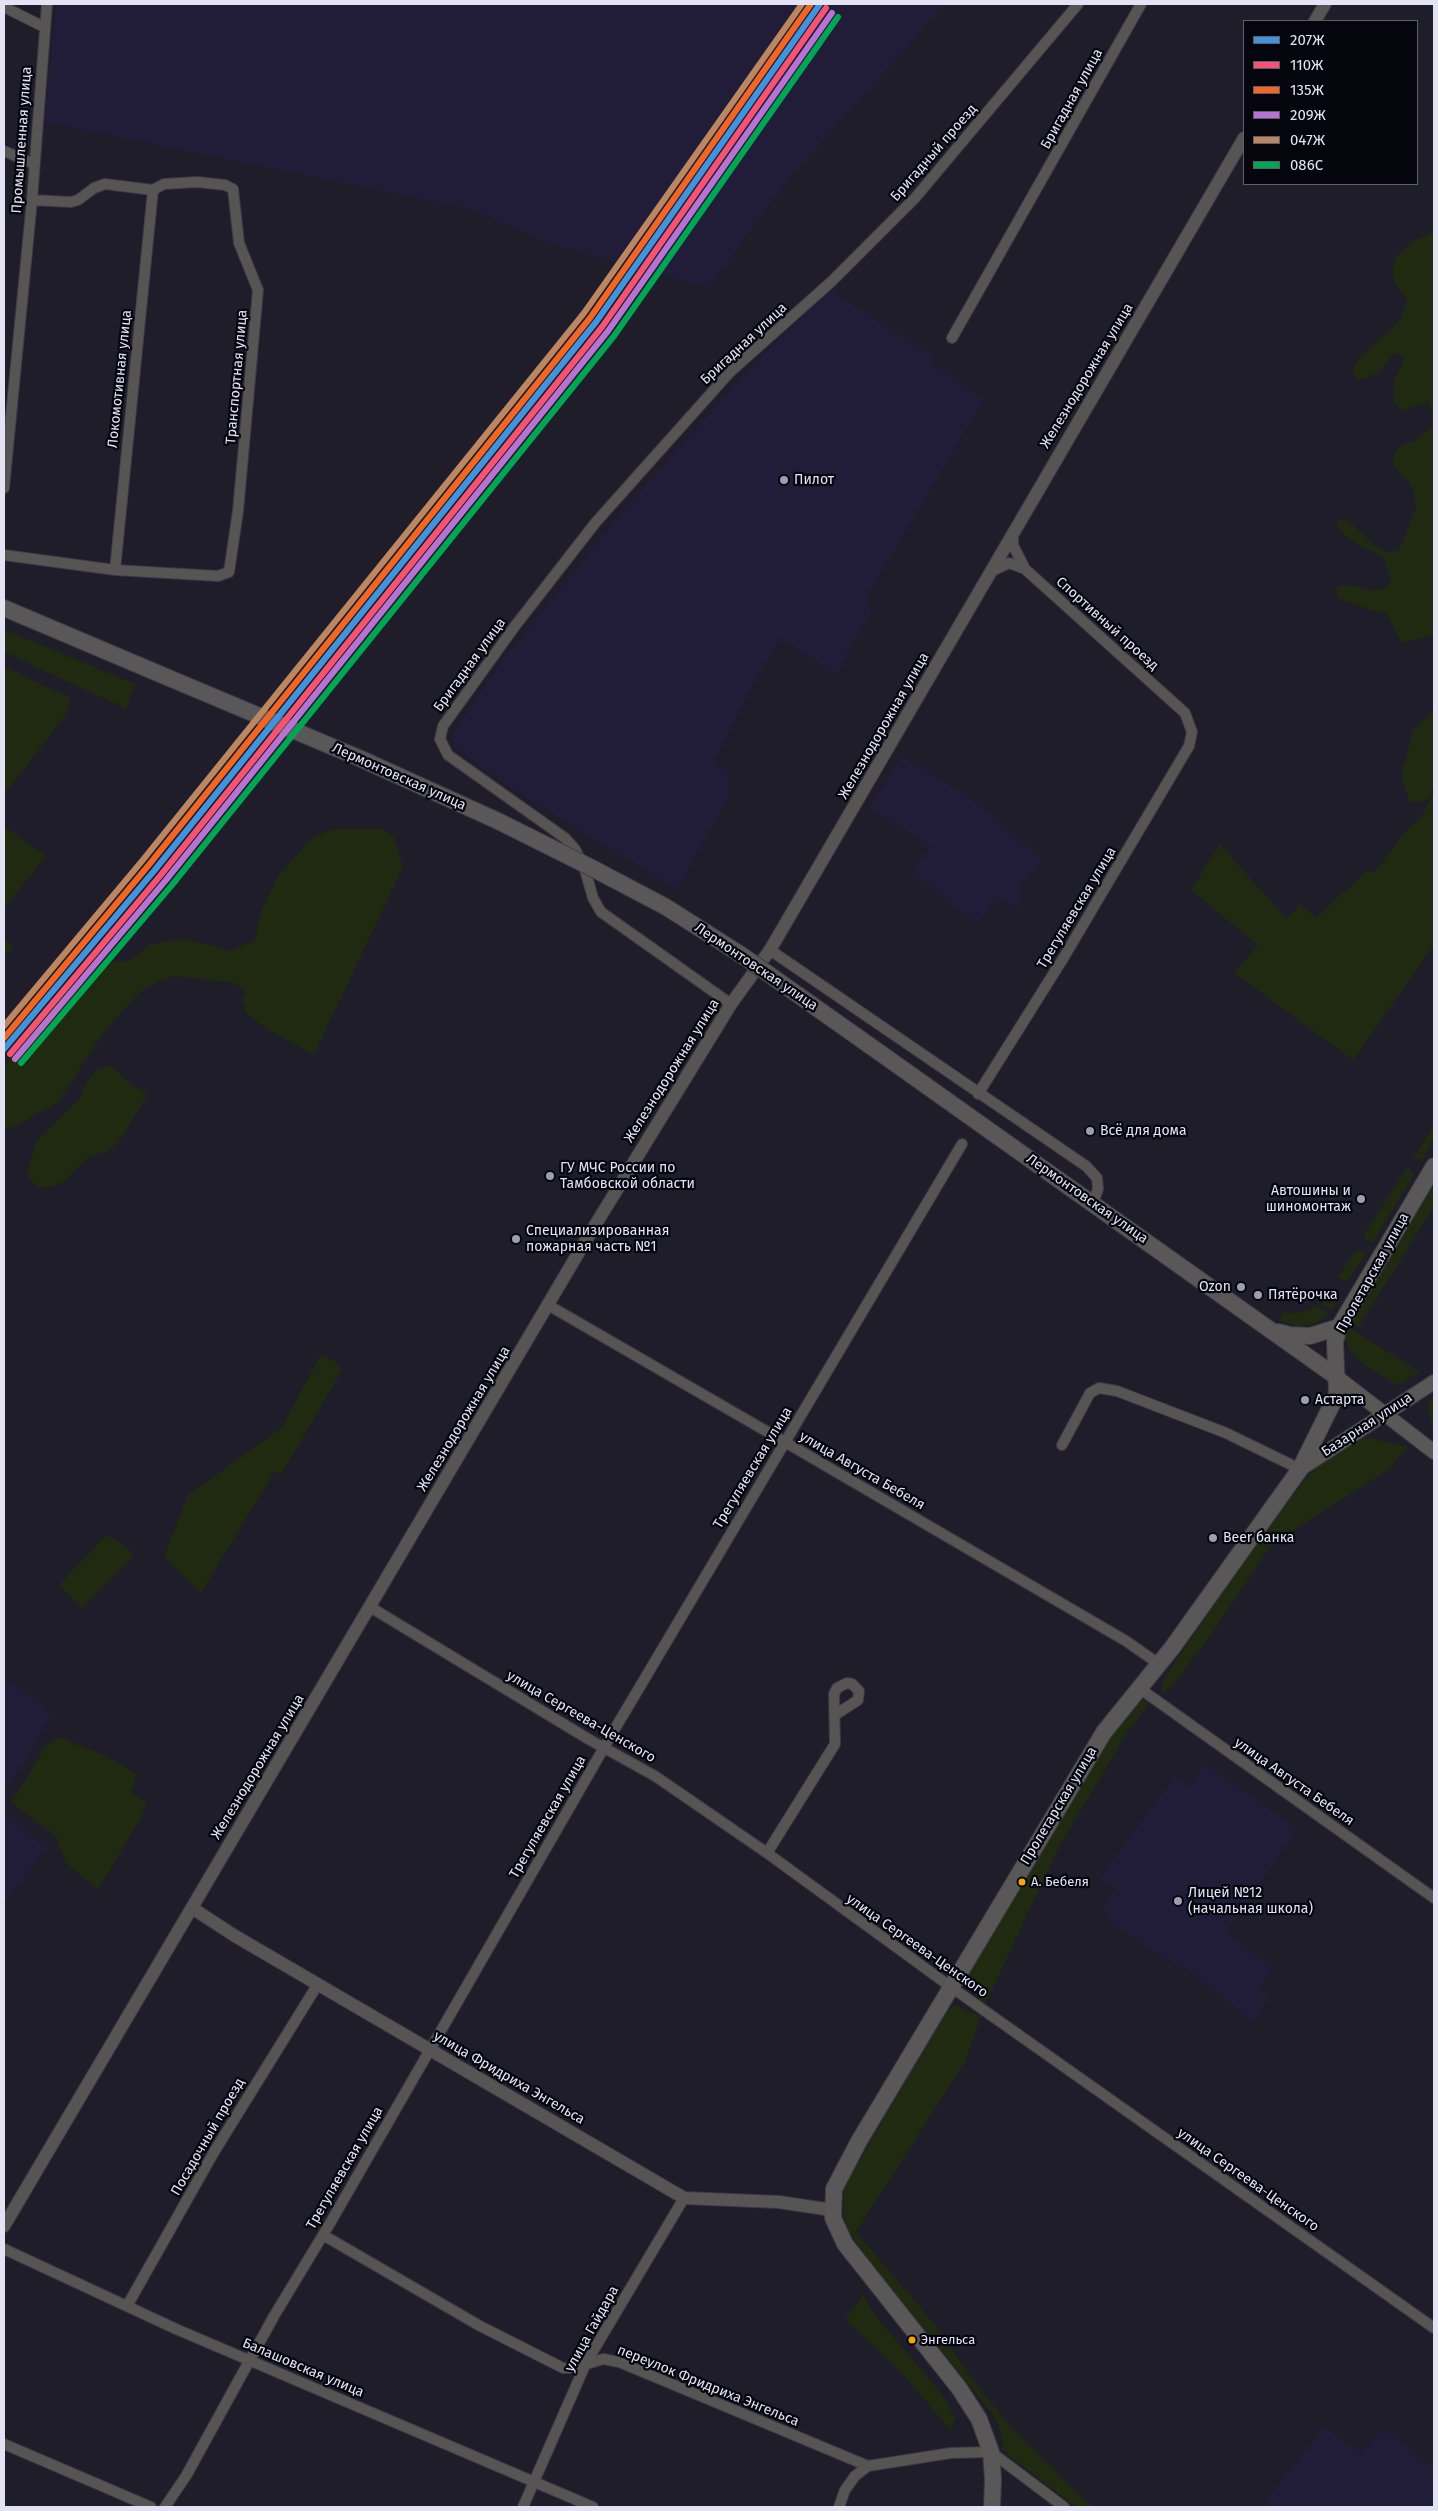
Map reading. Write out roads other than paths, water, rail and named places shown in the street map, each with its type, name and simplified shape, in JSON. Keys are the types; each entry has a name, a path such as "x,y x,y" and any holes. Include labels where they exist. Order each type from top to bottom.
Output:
{"main road":[{"name":"Лермонтовская улица","path":"4,608 351,755 498,821 666,907 743,956 1093,1203 1338,1378 1434,1452"},
{"name":"Пролетарская улица","path":"992,2507 993,2479 991,2452 978,2419 959,2388 853,2256 838,2234 832,2210 834,2189 951,1987 1104,1732 1159,1664 1300,1469 1337,1394 1336,1342 1339,1327 1434,1166"},
{"path":"1270,1330 1290,1336 1301,1336 1339,1327"},
{"name":"Базарная улица","path":"1300,1469 1434,1382"}],"street":[{"name":"Промышленная улица","path":"4,488 32,200 46,4"},
{"name":"Бригадный проезд","path":"800,310 831,282 915,198 1078,4"},
{"name":"Бригадная улица","path":"952,338 1141,4"},
{"path":"1316,20 1325,4"},
{"path":"4,8 44,27"},
{"name":"Железнодорожная улица","path":"4,2226 624,1177 731,1004 770,950 1243,140"},
{"path":"4,151 34,164"},
{"name":"Транспортная улица","path":"115,570 218,576 229,572 238,511 258,290 239,244 233,189 225,185 197,182 164,184 153,190"},
{"path":"32,200 71,202 78,200 94,188 105,184 153,190"},
{"name":"Локомотивная улица","path":"115,570 153,190"},
{"name":"Бригадная улица","path":"731,1004 601,912 593,898 585,870 575,849 565,838 448,755 440,739 443,726 514,626 596,522 730,372 800,310"},
{"name":"Спортивный проезд","path":"1013,531 1013,545 1025,568 1185,713 1192,732"},
{"path":"4,555 115,570"},
{"path":"989,572 1008,563 1025,568"},
{"name":"Трегуляевская улица","path":"978,1094 1069,949 1188,746 1192,732"},
{"path":"770,950 978,1094 1086,1166 1097,1178 1098,1189 1093,1203"},
{"name":"Трегуляевская улица","path":"165,2507 186,2476 249,2361 604,1747 962,1144"},
{"name":"улица Августа Бебеля","path":"548,1305 1124,1640 1159,1664"},
{"path":"1062,1445 1090,1393 1099,1388 1117,1391 1226,1433 1300,1469"},
{"name":"улица Сергеева-Ценского","path":"370,1607 655,1776 1434,2328"},
{"name":"улица Августа Бебеля","path":"1139,1688 1434,1898"},
{"path":"767,1854 835,1744 835,1714"},
{"name":"улица Фридриха Энгельса","path":"192,1908 684,2198 779,2202 832,2210"},
{"name":"Посадочный проезд","path":"128,2306 214,2152 318,1984"},
{"name":"улица Гайдара","path":"523,2507 586,2363 684,2198"},
{"name":"переулок Фридриха Энгельса","path":"323,2235 480,2326 563,2368 574,2368 586,2363 603,2360 619,2362 868,2466"},
{"name":"Балашовская улица","path":"4,2249 249,2361 593,2507"},
{"path":"4,2444 151,2507"},
{"path":"839,2507 845,2490 853,2478 868,2466 951,2454 991,2452 1064,2507"}],"place":[{"name":"Пилот","path":"784,480"},
{"name":"Всё для дома","path":"1090,1131"},
{"name":"ГУ МЧС России по Тамбовской области","path":"550,1176"},
{"name":"Автошины и шиномонтаж","path":"1361,1199"},
{"name":"Специализированная пожарная часть №1","path":"516,1239"},
{"name":"Ozon","path":"1241,1287"},
{"name":"Пятёрочка","path":"1258,1295"},
{"name":"Астарта","path":"1305,1400"},
{"name":"Beer банка","path":"1213,1538"},
{"name":"А. Бебеля","path":"1022,1882"},
{"name":"Лицей №12 (начальная школа)","path":"1178,1901"},
{"name":"Энгельса","path":"912,2340"}]}
